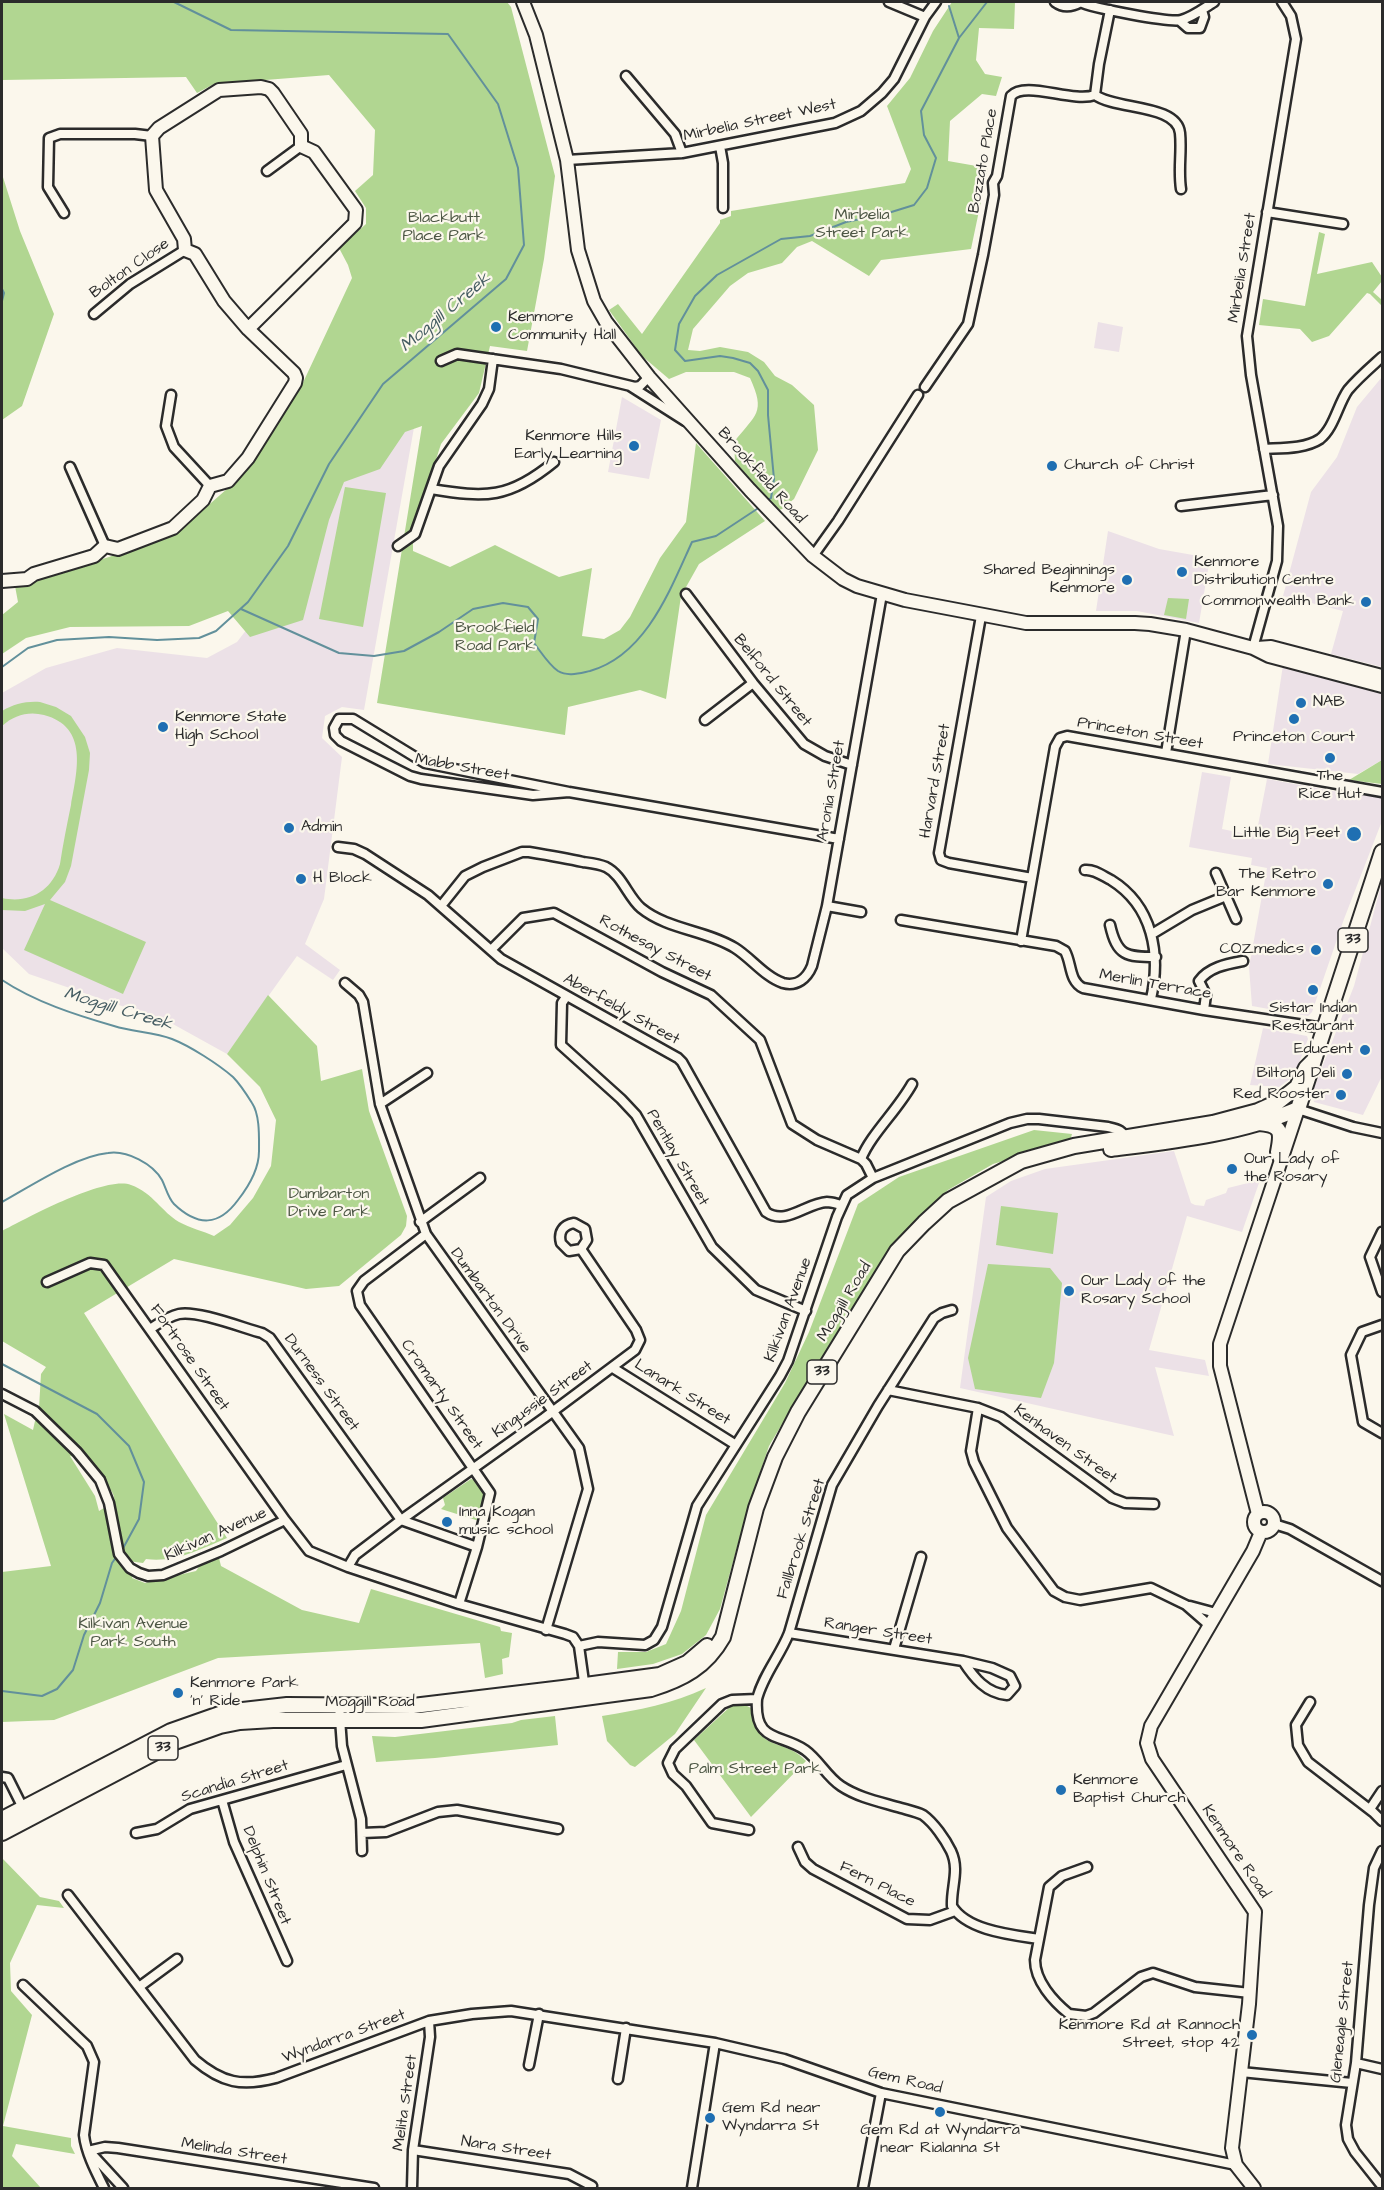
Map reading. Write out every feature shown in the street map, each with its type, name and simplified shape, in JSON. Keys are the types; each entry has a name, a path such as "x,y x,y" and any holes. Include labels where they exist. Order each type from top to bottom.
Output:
{"main road":[{"name":"Moggill Road","path":"2,1833 25,1813 171,1731 202,1719 244,1708 339,1705 413,1706 651,1689 678,1680 698,1667 718,1646 723,1637 756,1508 775,1457 798,1412 897,1251 948,1201 993,1176 1070,1154 1126,1142 1195,1137 1252,1119 1298,1109 1383,852"},
{"name":"Moggill Road","path":"1252,1119 1291,1094 1306,1068 1314,1060"},
{"path":"1252,1119 1272,1124 1280,1131 1278,1152 1281,1158"},
{"name":"Moggill Road","path":"2,1819 25,1813 200,1732 253,1721 422,1720 586,1692"}],"street":[{"name":"Brookfield Road","path":"523,2 536,35 567,160 578,250 594,301 606,322 649,377 813,556 843,579 882,594 981,616 1026,623 1135,623 1186,630 1253,648 1269,656 1383,686"},
{"path":"889,2 925,17"},
{"name":"Mirbelia Street West","path":"567,160 682,153 834,123 861,111 894,79 925,17 936,2"},
{"path":"1055,2 1064,6 1072,6 1081,2 1110,10 1180,21 1188,28 1200,28 1204,17 1202,10"},
{"path":"1180,21 1214,2"},
{"name":"Mirbelia Street","path":"1253,648 1277,561 1278,526 1247,336 1296,39 1291,16 1282,2"},
{"path":"1095,96 1110,10"},
{"path":"626,76 675,134 682,153"},
{"path":"105,546 118,549 173,528 203,500 210,486 228,481 248,458 296,378 294,373 248,329 224,301 195,254 184,250 184,239 156,190 152,136 159,128 219,90 261,87 273,93 301,134 301,146"},
{"name":"Bozzato Place","path":"925,387 968,324 994,195 993,183 997,176 1011,96 1014,92 1024,89 1084,99 1095,96 1104,102 1165,114 1174,121 1180,131 1178,170 1181,189"},
{"path":"64,213 48,187 49,138 60,134 152,136"},
{"path":"267,171 301,146"},
{"path":"248,329 355,223 356,210 314,152 301,146"},
{"path":"720,146 723,162 723,208"},
{"path":"1267,212 1343,224"},
{"name":"Bolton Close","path":"94,314 130,284 184,250"},
{"path":"441,362 457,354 561,369 629,386 640,386 649,377"},
{"path":"1264,449 1299,446 1320,439 1350,388 1383,357"},
{"path":"398,546 415,534 439,466 482,404 489,389 493,359"},
{"path":"629,386 695,428"},
{"path":"171,395 166,426 174,447 210,486"},
{"path":"813,556 838,521 918,395"},
{"path":"431,489 477,495 501,493 535,478 554,462"},
{"path":"70,467 105,546"},
{"path":"1181,506 1273,495"},
{"path":"2,581 27,579 34,574 94,556 105,546"},
{"name":"Belford Street","path":"686,594 753,683 804,744 825,756 852,765"},
{"name":"Aronia Street","path":"441,906 465,876 522,852 603,866 613,873 634,901 648,913 670,924 732,946 783,983 794,983 805,977 812,966 827,906 882,594"},
{"name":"Harvard Street","path":"981,616 939,853 941,860 949,863 1032,878"},
{"path":"1166,753 1186,630"},
{"name":"Brookfield Road","path":"1253,648 1271,647 1383,676"},
{"path":"705,720 753,683"},
{"name":"Mabb Street","path":"569,792 533,795 421,779 410,776 340,741 333,728 339,718 353,719 425,764 569,792 839,839"},
{"name":"Princeton Street","path":"1021,941 1055,747 1060,738 1067,736 1383,792"},
{"name":"Aberfeldy Street","path":"338,847 354,849 365,854 428,895 501,959 682,1062 766,1212 772,1216 783,1217 816,1204 827,1202 842,1205"},
{"path":"1086,870 1092,870 1122,889 1140,908 1152,934 1156,957 1151,999"},
{"path":"1216,873 1236,919"},
{"path":"1152,934 1192,910 1226,896"},
{"path":"827,906 861,912"},
{"name":"Rothesay Street","path":"491,951 523,918 554,913 662,972 711,995 760,1040 792,1124 817,1140 861,1159"},
{"name":"Merlin Terrace","path":"901,920 1056,946 1065,951 1073,978 1083,988 1204,1010 1324,1028"},
{"path":"1110,925 1117,947 1121,951 1138,957 1156,957"},
{"path":"1204,1010 1206,995 1195,984 1203,975 1216,968 1243,961"},
{"name":"Dumbarton Drive","path":"345,983 359,994 363,1002 380,1104 426,1234 579,1448 588,1489 546,1630"},
{"name":"Pentlay Street","path":"566,997 562,1003 561,1045 636,1115 712,1247 756,1290 806,1311"},
{"path":"380,1104 427,1073"},
{"path":"873,1178 861,1159 866,1147 898,1108 912,1084"},
{"path":"1258,1514 1220,1366 1220,1344 1281,1158 1298,1109 1353,1128 1383,1133"},
{"name":"Kilkivan Avenue","path":"2,1394 35,1411 77,1452 100,1480 109,1503 119,1554 130,1568 139,1573 148,1576 163,1575 186,1567 285,1520 309,1551 348,1567 459,1604 573,1637 579,1646 598,1642 645,1645 654,1640 662,1627 697,1506 780,1376 806,1311 842,1205 851,1192 873,1178 981,1133 1027,1119 1108,1127 1119,1130 1126,1142"},
{"path":"420,1222 480,1178"},
{"name":"Cromarty Street","path":"426,1234 364,1281 357,1291 360,1305 490,1493 459,1604"},
{"path":"1382,1234 1370,1257 1383,1292"},
{"name":"Kingussie Street","path":"348,1567 355,1555 401,1520 635,1350 640,1338 636,1330 581,1249"},
{"name":"Fortrose Street","path":"46,1282 90,1263 104,1265 285,1520"},
{"name":"Fallbrook Street","path":"757,1699 761,1682 781,1653 789,1633 832,1485 934,1318 942,1312 952,1310"},
{"name":"Durness Street","path":"150,1329 181,1313 201,1316 262,1333 270,1338 401,1520"},
{"path":"1383,1325 1362,1332 1351,1354 1363,1422 1383,1433"},
{"name":"Lanark Street","path":"613,1368 736,1445"},
{"name":"Kenhaven Street","path":"888,1390 978,1408 1000,1417 1112,1498 1125,1503 1154,1504"},
{"path":"978,1408 971,1451 974,1462 1006,1528 1054,1590 1065,1597 1080,1600 1151,1588 1186,1605 1216,1613"},
{"path":"1263,1512 1273,1518 1274,1524 1268,1531 1261,1532 1254,1526 1254,1520 1258,1514 1263,1512"},
{"path":"401,1520 477,1546"},
{"path":"1274,1524 1290,1529 1383,1581"},
{"name":"Kenmore Road","path":"1236,2165 1232,2148 1250,1993 1256,1912 1152,1759 1147,1743 1151,1726 1253,1551 1261,1532"},
{"path":"894,1649 921,1557"},
{"path":"1186,1605 1209,1625"},
{"name":"Ranger Street","path":"789,1633 963,1661 992,1668 1010,1676 1014,1686 1007,1695 995,1694 974,1678 963,1661"},
{"path":"579,1646 586,1692"},
{"path":"749,1830 712,1823 686,1786 673,1774 668,1763 675,1749 722,1704 732,1700 757,1699 756,1708 766,1733 805,1750 840,1785 868,1798 921,1814 930,1821 952,1854 956,1874 952,1900 955,1911 994,1932 1039,1939"},
{"path":"1310,1702 1296,1725 1298,1745 1308,1762 1383,1821"},
{"path":"339,1705 342,1746 361,1819 362,1851"},
{"name":"Scandia Street","path":"136,1833 157,1828 190,1809 346,1765"},
{"path":"2,1777 8,1779 25,1813"},
{"path":"1370,1809 1383,1791"},
{"name":"Delphin Street","path":"222,1800 234,1842 287,1961"},
{"path":"362,1833 386,1832 438,1812 457,1810 558,1829"},
{"name":"Fern Place","path":"798,1847 805,1862 813,1869 897,1915 916,1921 930,1920 955,1911"},
{"name":"Gleneagle Street","path":"1383,1851 1374,1868 1369,1905 1356,2062 1346,2125 1348,2139 1355,2152 1383,2186"},
{"path":"1087,1866 1062,1876 1048,1887 1035,1960 1035,1971 1039,1979 1069,2014 1086,2016 1094,2013 1141,1977 1154,1973 1195,1987 1250,1993"},
{"name":"Wyndarra Street","path":"68,1895 195,2060 219,2078 235,2082 255,2084 276,2078 429,2021 472,2014 511,2011 539,2014 715,2043"},
{"path":"139,1987 177,1959"},
{"path":"23,1985 87,2046 91,2054 94,2062 84,2135 85,2144 104,2188"},
{"path":"529,2065 539,2014"},
{"name":"Melita Street","path":"412,2188 413,2150 430,2037 429,2021"},
{"path":"618,2079 626,2028"},
{"path":"692,2188 715,2043"},
{"name":"Gem Road","path":"715,2043 784,2059 881,2093 1236,2165"},
{"path":"1356,2062 1383,2069"},
{"path":"1241,2072 1352,2083"},
{"path":"863,2188 881,2093"},
{"name":"Melinda Street","path":"88,2151 111,2147 374,2188"},
{"name":"Nara Street","path":"413,2150 569,2174 592,2186"},
{"path":"88,2151 123,2188"},
{"path":"1236,2165 1254,2188"}],"shaded area":[{"path":"1098,322 1123,327 1119,352 1094,348"},
{"path":"1382,377 1382,667 1331,654 1343,611 1283,596 1311,492 1337,457 1357,407"},
{"name":"Kenmore State High School","path":"421,388 364,710 342,707 325,716 322,738 342,757 324,899 305,944 340,970 333,980 297,956 227,1054 171,1023 29,974 2,948 2,693 46,668 117,648 207,658 237,642 297,564 339,467"},
{"name":"Kenmore Hills Early Learning","path":"622,397 661,420 649,479 608,472"},
{"path":"1108,531 1159,549 1210,558 1199,623 1137,611 1096,611"},
{"path":"1283,665 1382,692 1382,760 1358,774 1268,764"},
{"path":"1202,772 1231,777 1222,829 1256,836 1267,779 1349,794 1382,797 1382,821 1344,919 1312,1012 1308,1016 1252,1006 1249,967 1267,868 1251,865 1252,858 1189,847"},
{"path":"1382,882 1382,1076 1363,1115 1314,1102 1312,1093 1354,986"},
{"path":"1263,1028 1307,1036 1308,1039 1294,1076 1279,1087 1250,1085"},
{"name":"Our Lady of the Rosary School","path":"1174,1151 1191,1203 1195,1205 1204,1206 1206,1200 1226,1193 1228,1188 1260,1180 1242,1232 1187,1216 1149,1350 1205,1360 1209,1376 1155,1367 1174,1436 960,1388 986,1197 1011,1181 1045,1169"}],"green space":[{"path":"2,2 507,2 511,7 555,176 544,259 527,351 490,346 479,393 441,444 413,531 413,551 450,567 495,545 559,577 592,568 582,636 604,639 620,630 630,617 660,558 686,522 696,443 765,521 699,564 681,596 666,699 640,690 568,707 565,735 377,703 422,426 405,432 380,469 344,482 329,520 303,620 250,637 228,611 189,626 70,627 26,638 2,654 2,615 18,602 15,586 109,557 179,531 244,474 300,389 352,278 339,248 366,224 366,208 355,191 373,175 375,130 329,75 214,84 197,93 186,77 2,80"},
{"name":"Mirbelia Street Park","path":"952,2 1015,2 1014,29 979,28 976,60 985,74 1002,77 996,96 982,94 950,121 948,161 988,168 971,249 881,260 869,276 812,241 797,247 782,263 748,273 730,286 693,329 688,350 700,351 720,347 748,352 764,362 775,376 792,385 814,405 818,450 794,499 776,511 735,461 734,442 753,419 758,406 750,378 734,372 686,372 669,379 642,356 609,310 618,304 642,334 720,220 731,216 731,211 905,183 911,169 887,106 910,78 933,31"},
{"path":"2,174 20,231 54,314 22,406 2,420"},
{"path":"1319,232 1325,234 1317,274 1372,262 1382,277 1382,281 1373,292 1382,300 1382,306 1367,293 1329,336 1312,342 1300,329 1259,325 1263,299 1305,306"},
{"path":"345,487 386,493 363,627 319,619"},
{"path":"1168,598 1189,599 1186,619 1164,615"},
{"path":"40,702 56,707 71,716 85,737 90,753 89,770 71,866 65,882 50,900 146,942 123,994 24,950 45,904 25,911 2,910 2,898 30,897 51,882 60,864 76,778 77,752 74,740 68,729 58,721 33,713 17,717 2,726 2,711 11,706"},
{"path":"1382,760 1382,784 1349,780"},
{"path":"268,995 317,1046 321,1081 362,1069 369,1111 407,1216 406,1226 401,1235 339,1286 306,1289 174,1259 84,1313 227,1538 178,1557 146,1559 143,1563 128,1561 134,1574 132,1578 145,1583 196,1571 200,1565 217,1557 221,1566 302,1610 359,1623 371,1589 500,1627 501,1631 512,1633 509,1657 502,1659 503,1674 485,1678 480,1643 218,1658 54,1720 2,1722 2,1572 51,1566 4,1414 33,1430 35,1421 45,1417 43,1410 39,1408 41,1374 46,1367 2,1341 2,1231 66,1199 104,1186 119,1184 139,1188 179,1222 214,1236 230,1225 253,1198 271,1166 276,1120 260,1087 227,1054","holes":["70,1456 81,1462 93,1481 111,1491 114,1497 114,1509 104,1508 99,1511 95,1496"]},
{"path":"1034,1130 1072,1134 1070,1141 993,1164 948,1190 894,1243 769,1446 747,1511 720,1609 706,1635 682,1654 653,1664 617,1669 618,1652 646,1652 666,1644 681,1611 706,1515 785,1383 809,1332 858,1204 899,1177"},
{"path":"1001,1206 1058,1213 1053,1254 996,1245"},
{"path":"988,1264 1050,1268 1062,1283 1054,1363 1041,1398 975,1389 968,1358"},
{"path":"471,1479 475,1480 486,1495 479,1521 441,1509 445,1505 443,1498"},
{"path":"706,1688 675,1734 635,1767 630,1765 607,1741 602,1716 668,1702"},
{"name":"Palm Street Park","path":"741,1703 751,1708 754,1723 765,1739 797,1753 806,1761 751,1817 694,1740 732,1705"},
{"path":"555,1716 558,1745 376,1762 372,1736 395,1737"},
{"path":"2,1858 40,1897 59,1901 64,1908 37,1905 10,1963 11,1991 32,2015 3,2126 71,2138 71,2146 75,2154 16,2144 12,2156 41,2188 2,2188"}],"waterway":[{"name":"Moggill Creek","path":"2,667 28,648 57,640 109,637 157,640 199,638 216,631 248,602 288,546 329,464 383,384 506,279 524,245 518,168 498,104 448,34 231,30 174,2"},
{"path":"766,501 771,498 774,479 768,390 758,371 750,363 720,356 685,361 675,350 679,324 695,296 717,275 781,239 810,236 846,222 914,205 927,188 936,158 924,135 921,111 959,38 987,2"},
{"path":"949,6 959,38"},
{"name":"Moggill Creek","path":"2,289 4,293 2,301"},
{"path":"241,609 339,653 374,656 404,651 439,632 473,609 503,603 528,607 538,619 534,643 548,662 562,673 582,673 610,663 641,636 665,600 692,542 716,536 760,507"},
{"name":"Moggill Creek","path":"2,980 56,1007 121,1028 165,1037 204,1056 233,1077 246,1093 255,1108 259,1139 259,1158 249,1183 231,1209 216,1219 200,1220 191,1217 172,1202 158,1174 139,1159 115,1153 95,1155 68,1166 2,1202"},
{"name":"Moggill Creek","path":"2,1364 97,1414 129,1446 144,1482 139,1519 121,1552"},
{"name":"Moggill Creek","path":"2,1691 42,1696 57,1689 73,1670 84,1635 100,1603 112,1563 117,1556"}],"place":[{"name":"Kenmore Community Hall","path":"496,327"},
{"name":"Kenmore Hills Early Learning","path":"634,446"},
{"name":"Church of Christ","path":"1052,466"},
{"name":"Kenmore Distribution Centre","path":"1182,572"},
{"name":"Shared Beginnings Kenmore","path":"1127,580"},
{"name":"Commonwealth Bank","path":"1366,602"},
{"name":"NAB","path":"1301,703"},
{"name":"Princeton Court","path":"1294,719"},
{"name":"Kenmore State High School","path":"163,727"},
{"name":"The Rice Hut","path":"1330,758"},
{"name":"Admin","path":"289,828"},
{"name":"Little Big Feet","path":"1354,834"},
{"name":"H Block","path":"301,879"},
{"name":"The Retro Bar Kenmore","path":"1328,884"},
{"name":"COZmedics","path":"1316,950"},
{"name":"Sistar Indian Restaurant","path":"1313,990"},
{"name":"Educent","path":"1365,1050"},
{"name":"Biltong Deli","path":"1347,1074"},
{"name":"Red Rooster","path":"1341,1095"},
{"name":"Our Lady of the Rosary","path":"1232,1169"},
{"name":"Our Lady of the Rosary School","path":"1069,1291"},
{"name":"Inna Kogan music school","path":"447,1522"},
{"name":"Kenmore Park 'n' Ride","path":"178,1693"},
{"name":"Kenmore Baptist Church","path":"1061,1790"},
{"name":"Kenmore Rd at Rannoch Street, stop 42","path":"1252,2035"},
{"name":"Gem Rd at Wyndarra near Rialanna St","path":"940,2112"},
{"name":"Gem Rd near Wyndarra St","path":"710,2118"}],"park label":[{"name":"Blackbutt Place Park","path":"444,228"},
{"name":"Brookfield Road Park","path":"495,638"},
{"name":"Dumbarton Drive Park","path":"329,1204"},
{"name":"Kilkivan Avenue Park South","path":"133,1634"}]}
